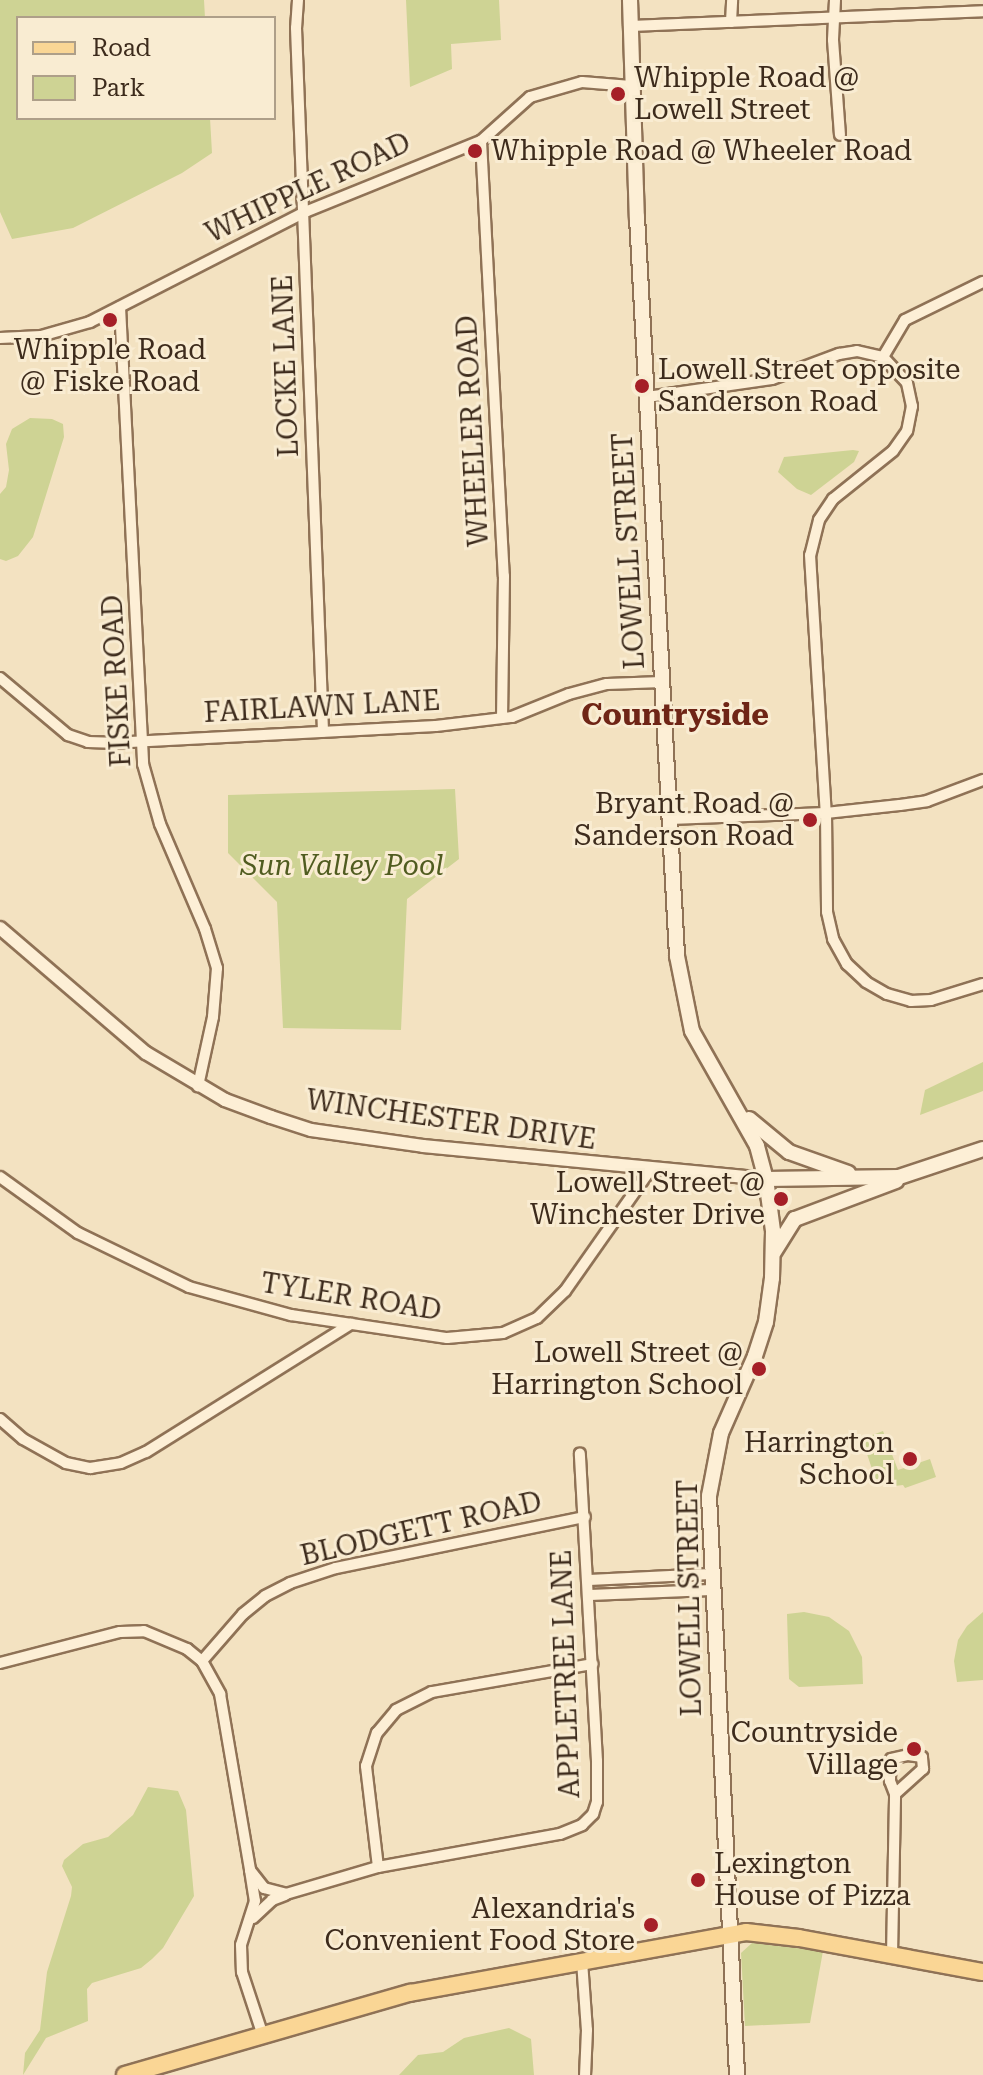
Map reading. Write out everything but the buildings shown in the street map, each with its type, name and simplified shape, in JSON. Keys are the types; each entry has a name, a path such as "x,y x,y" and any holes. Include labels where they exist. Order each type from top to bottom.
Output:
{"main road":[{"name":"LOWELL STREET","path":"630,0 631,86 680,987 692,1031 749,1128 766,1179 773,1255 770,1302 761,1340 724,1425 713,1461 709,1502 737,2075"},
{"path":"721,1083 755,1126 789,1152 835,1170 888,1178"},
{"path":"773,1255 795,1219 983,1149"},
{"path":"766,1179 888,1178 911,1174"},
{"path":"130,2074 410,1993 730,1935 763,1933 983,1972"}],"street":[{"name":"LOCKE LANE","path":"298,0 296,28 323,731"},
{"path":"731,22 732,0"},
{"path":"835,0 840,135"},
{"path":"631,26 983,11"},
{"name":"WHIPPLE ROAD","path":"0,338 54,333 120,307 305,212 481,141 530,97 582,82 631,86"},
{"name":"WHEELER ROAD","path":"481,141 504,576 502,718"},
{"path":"883,357 905,320 983,282"},
{"name":"FISKE ROAD","path":"120,307 142,741 149,794 205,929 217,968 213,1017 198,1086"},
{"path":"647,397 772,379 847,352 883,357 897,368 910,391 912,406 907,431 893,451 833,499 819,520 810,555 826,813 827,912 833,939 847,964 876,989 911,1001 944,998 983,984"},
{"name":"FAIRLAWN LANE","path":"0,678 71,737 95,743 420,727 530,712 569,694 607,684 662,682"},
{"path":"670,819 826,813 927,801 983,780"},
{"name":"WINCHESTER DRIVE","path":"0,928 119,1032 198,1086 225,1100 311,1130 423,1146 766,1179"},
{"name":"TYLER ROAD","path":"0,1177 78,1233 189,1287 291,1315 447,1338 503,1333 537,1318 565,1291 650,1170"},
{"path":"0,1419 23,1439 66,1463 90,1468 121,1463 146,1452 351,1324"},
{"name":"APPLETREE LANE","path":"251,1921 260,1909 286,1894 378,1867 560,1834 582,1825 593,1814 598,1788 580,1453"},
{"name":"BLODGETT ROAD","path":"202,1661 243,1614 265,1596 290,1583 336,1568 585,1517"},
{"path":"589,1580 711,1582"},
{"path":"590,1595 711,1582"},
{"path":"0,1663 120,1632 144,1631 187,1649 202,1661 220,1694 250,1870 255,1901 241,1945 242,1972 263,2036"},
{"path":"378,1867 366,1766 377,1733 396,1710 432,1692 593,1664"},
{"path":"892,1955 895,1794"},
{"path":"250,1870 264,1888 286,1894"},
{"path":"582,1961 587,2030 585,2075"}],"green space":[{"path":"0,0 204,0 205,16 16,16 16,120 210,120 212,153 182,173 73,228 12,239 0,212"},
{"path":"406,0 499,0 501,40 451,44 452,69 410,87"},
{"path":"30,418 52,419 63,424 64,437 33,537 18,556 6,561 0,559 0,494 6,487 9,470 6,444 12,429"},
{"path":"859,451 854,462 811,495 797,489 778,472 784,457"},
{"name":"Sun Valley Pool","path":"455,789 459,859 407,899 401,1030 283,1028 277,902 228,853 228,795"},
{"path":"983,1062 983,1091 920,1115 925,1090"},
{"path":"883,1431 898,1470 930,1459 936,1477 905,1488 903,1485 886,1487 875,1478 862,1439"},
{"path":"804,1612 829,1617 849,1631 862,1657 863,1684 799,1687 789,1679 787,1614"},
{"path":"983,1612 983,1680 957,1682 954,1661 958,1640 967,1626"},
{"path":"148,1787 178,1791 186,1810 194,1896 163,1948 152,1959 141,1968 92,1983 87,1989 88,2021 46,2038 23,2075 25,2053 40,2030 47,1972 71,1896 72,1887 62,1866 64,1860 83,1844 108,1837 133,1815"},
{"path":"752,1943 823,1951 810,2023 745,2026 741,1953"},
{"path":"509,2028 531,2039 534,2075 399,2075 418,2055 443,2052 464,2038"}],"place":[{"name":"Whipple Road @ Lowell Street","path":"618,94"},
{"name":"Whipple Road @ Wheeler Road","path":"475,151"},
{"name":"Whipple Road @ Fiske Road","path":"110,320"},
{"name":"Lowell Street opposite Sanderson Road","path":"642,386"},
{"name":"Bryant Road @ Sanderson Road","path":"810,820"},
{"name":"Lowell Street @ Winchester Drive","path":"781,1199"},
{"name":"Lowell Street @ Harrington School","path":"759,1369"},
{"name":"Harrington School","path":"910,1459"},
{"name":"Countryside Village","path":"914,1749"},
{"name":"Lexington House of Pizza","path":"698,1880"},
{"name":"Alexandria's Convenient Food Store","path":"651,1925"}],"district":[{"name":"Countryside","path":"675,715"}]}
